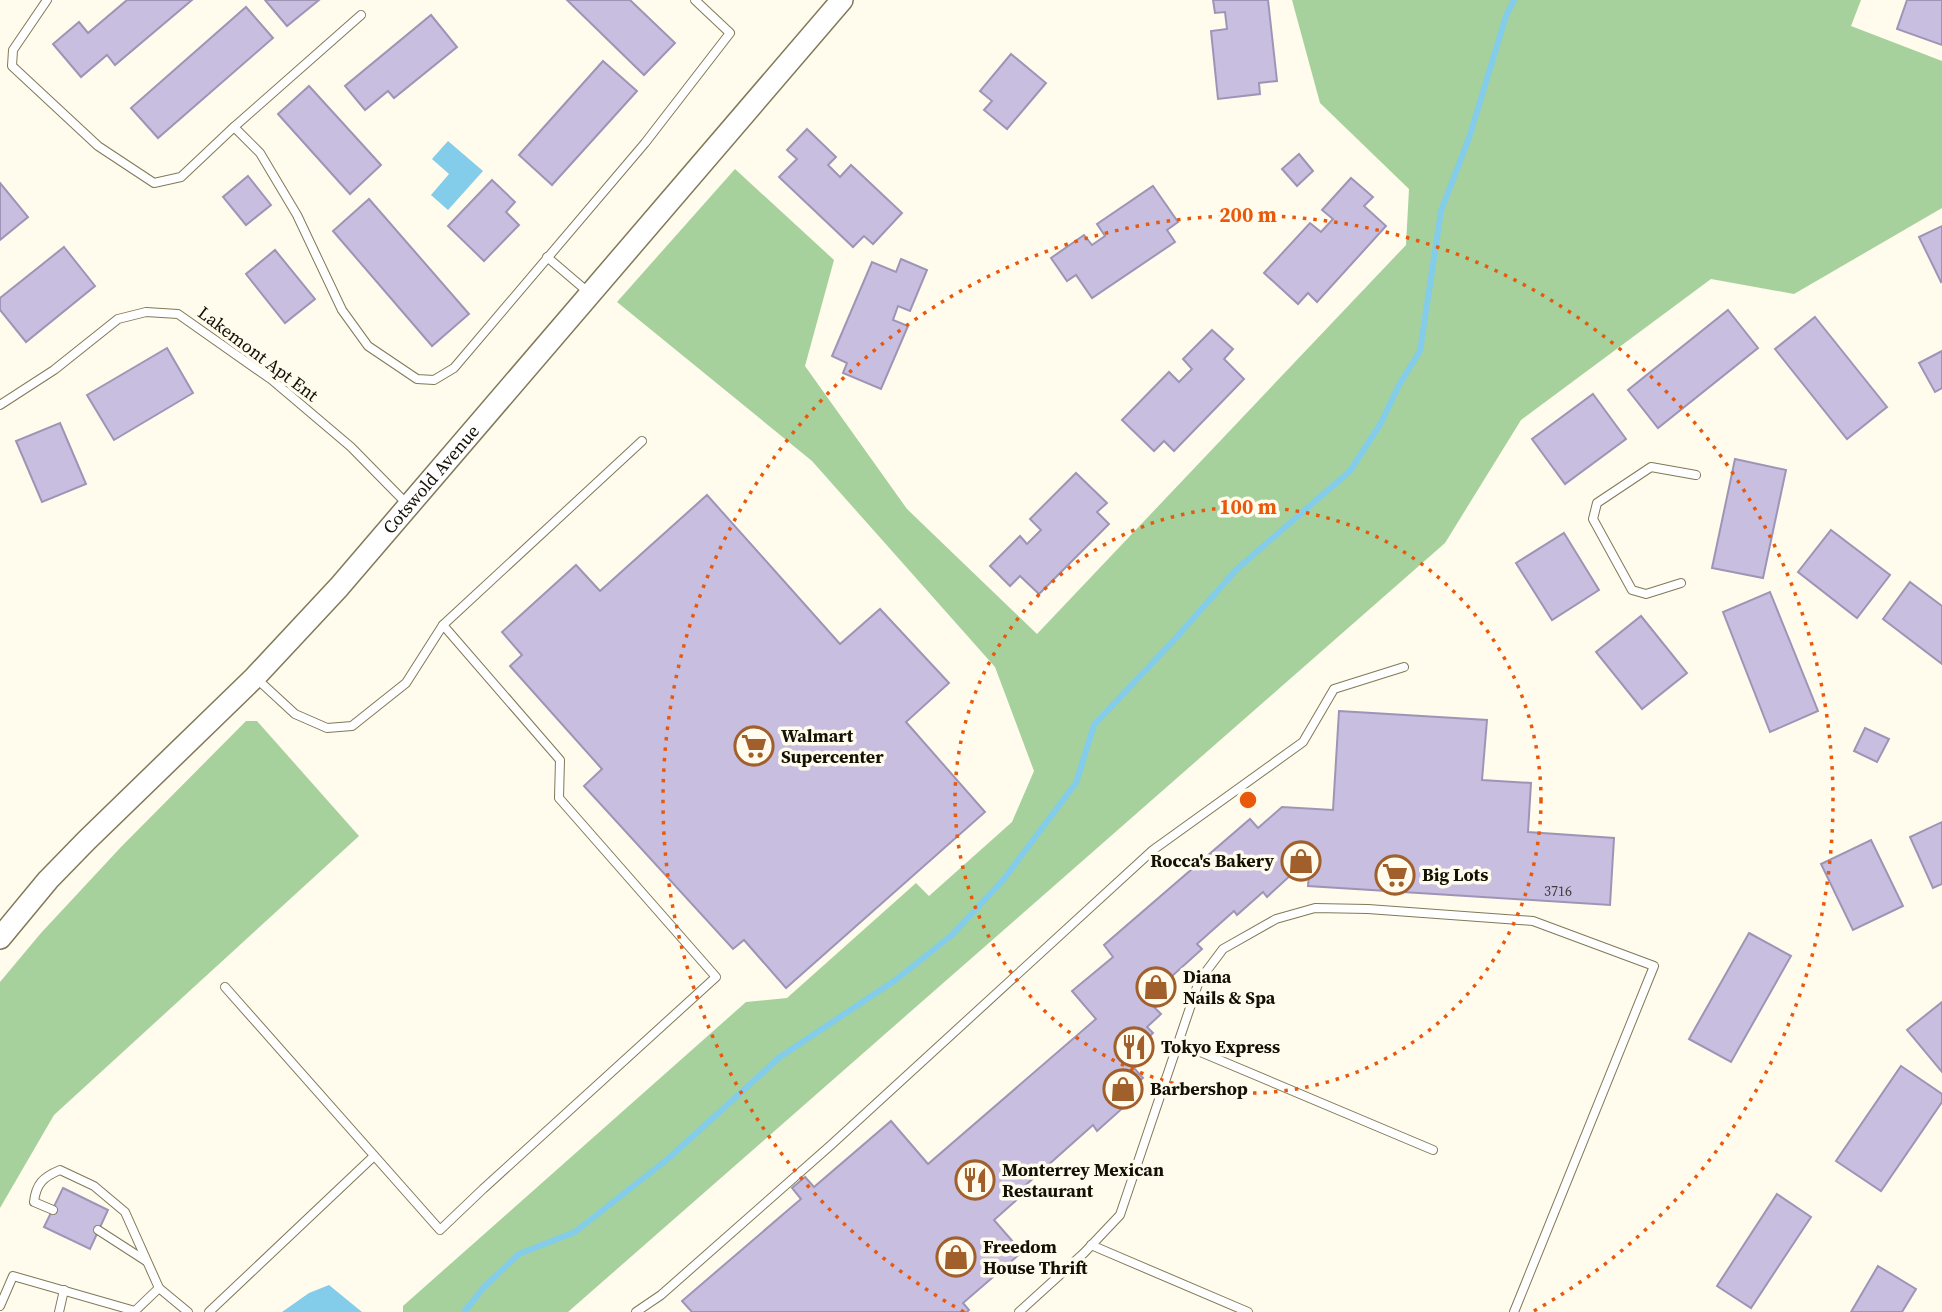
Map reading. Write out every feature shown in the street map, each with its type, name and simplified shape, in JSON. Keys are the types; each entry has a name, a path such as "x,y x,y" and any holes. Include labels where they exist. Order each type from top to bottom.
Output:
{"street":[{"name":"Cotswold Avenue","path":"0,938 48,880 255,677 339,587 842,0"}],"lane":[{"path":"47,0 13,50 12,66 98,146 154,183 181,177 361,15"},
{"path":"234,127 260,153 297,215 342,310 368,346 417,379 434,380 454,368 645,143 730,33 695,0"},
{"path":"547,257 590,294"},
{"name":"Lakemont Apt Ent","path":"1,402 54,370 118,319 146,312 178,314 272,380 351,447 409,506"},
{"path":"255,677 295,714 327,728 352,726 406,683 443,625 642,441"},
{"path":"1681,583 1646,594 1632,590 1593,519 1597,503 1651,467 1696,475"},
{"path":"225,987 440,1230 716,977 559,798 560,760 443,625"},
{"path":"636,1312 671,1286 831,1145 1153,850 1303,742 1334,689 1404,667"},
{"path":"1019,1312 1120,1215 1199,981 1223,949 1276,919 1315,908 1368,909 1533,921 1654,966 1514,1312"},
{"path":"1179,1043 1433,1150"},
{"path":"209,1312 374,1156"},
{"path":"52,1210 34,1202 36,1189 49,1175 60,1170 94,1186 125,1212 159,1288 188,1312"},
{"path":"98,1230 147,1261"},
{"path":"1091,1245 1248,1312"},
{"path":"0,1306 13,1276 135,1311 159,1288"},
{"path":"59,1312 64,1290"},
{"path":"647,1304 653,1312"}],"green space":[{"path":"1292,0 1861,0 1851,26 1942,61 1942,208 1794,294 1711,279 1521,420 1445,543 568,1312 403,1312 403,1306 746,1002 787,998 916,883 929,896 1012,822 1034,771 995,667 812,461 617,302 735,169 834,260 805,366 907,509 1037,634 1406,245 1409,189 1320,103"},
{"path":"246,721 257,721 359,836 54,1115 0,1208 0,982 41,933 121,847"}],"water":[{"path":"448,141 483,171 448,210 431,195 449,174 432,159"},
{"path":"329,1285 362,1312 282,1312 309,1293"}],"building":[{"path":"127,0 192,0 115,65 107,55 81,77 53,44 79,22 88,33"},
{"path":"265,0 319,0 287,26"},
{"path":"567,0 630,0 675,43 644,75"},
{"path":"1213,0 1268,0 1277,81 1259,83 1260,94 1218,99 1211,31 1227,29 1225,12 1215,13"},
{"path":"1907,0 1942,0 1942,45 1897,29"},
{"path":"246,7 273,38 158,138 131,108"},
{"path":"431,15 457,47 394,98 388,91 365,110 345,86"},
{"path":"1011,54 1046,83 1007,129 984,110 992,101 980,91"},
{"path":"603,61 637,91 552,185 519,155"},
{"path":"309,86 381,165 350,194 278,114"},
{"path":"807,129 836,157 828,165 840,177 851,165 902,213 873,244 864,236 853,247 779,177 797,159 787,150"},
{"path":"1299,154 1313,171 1297,186 1282,169"},
{"path":"248,176 271,205 246,225 223,197"},
{"path":"1351,178 1373,197 1364,206 1386,226 1317,302 1308,293 1298,304 1264,273 1310,223 1321,232 1333,219 1322,210"},
{"path":"492,180 515,202 506,212 519,225 484,261 448,226"},
{"path":"0,183 28,217 0,240"},
{"path":"1153,186 1178,222 1167,230 1175,242 1092,298 1076,275 1067,281 1051,258 1084,235 1092,245 1105,236 1097,224"},
{"path":"369,199 469,314 432,346 333,231"},
{"path":"1942,226 1942,281 1941,282 1919,237"},
{"path":"64,247 95,286 26,342 0,310 0,298"},
{"path":"275,250 315,299 285,323 246,274"},
{"path":"901,259 927,270 910,311 898,306 893,320 908,326 881,389 843,373 847,363 832,356 872,262 896,272"},
{"path":"1728,310 1758,348 1658,428 1628,390"},
{"path":"1815,317 1887,407 1847,439 1775,349"},
{"path":"1212,330 1233,349 1224,359 1244,379 1174,451 1164,441 1154,451 1122,420 1169,372 1179,382 1192,369 1183,359"},
{"path":"167,348 193,393 114,440 87,395"},
{"path":"1942,351 1942,388 1935,392 1919,363"},
{"path":"1593,394 1626,439 1565,484 1532,439"},
{"path":"60,423 86,484 42,502 16,441"},
{"path":"1735,459 1786,470 1763,578 1712,568"},
{"path":"1076,473 1107,503 1097,512 1109,524 1039,594 1020,576 1010,586 990,566 1020,536 1027,544 1041,530 1030,519"},
{"name":"Walmart Supercenter","path":"707,495 840,644 880,609 949,683 906,722 985,812 786,988 744,940 733,949 584,786 602,769 510,666 522,655 502,632 576,565 600,591"},
{"path":"1831,530 1890,575 1857,618 1798,572"},
{"path":"1564,533 1599,590 1552,620 1516,563"},
{"path":"1910,582 1942,606 1942,664 1883,619"},
{"path":"1770,592 1818,711 1770,732 1723,612"},
{"path":"1641,616 1687,673 1642,709 1596,652"},
{"path":"1339,711 1487,720 1482,780 1531,783 1528,832 1614,838 1610,905 1308,886 1309,874 1293,873 1267,897 1263,892 1237,915 1234,911 1197,944 1202,949 1161,986 1167,992 1152,1005 1161,1014 1147,1027 1153,1033 1140,1045 1149,1055 1134,1068 1143,1078 1129,1090 1135,1097 1097,1131 1093,1125 1019,1191 1022,1195 994,1220 1022,1252 963,1303 969,1310 967,1312 692,1312 682,1301 801,1199 792,1188 805,1177 814,1187 891,1121 928,1164 1096,1019 1072,991 1113,957 1104,945 1250,819 1258,828 1282,807 1333,810"},
{"path":"1865,728 1889,739 1877,762 1854,751"},
{"path":"1942,822 1942,884 1933,888 1910,837"},
{"path":"1871,840 1903,906 1853,930 1821,864"},
{"path":"1749,933 1791,956 1731,1062 1689,1039"},
{"path":"1942,1002 1942,1072 1907,1030"},
{"path":"1901,1066 1942,1094 1942,1102 1881,1191 1836,1161"},
{"path":"63,1188 108,1210 90,1249 44,1227"},
{"path":"1777,1194 1811,1217 1751,1308 1717,1286"},
{"path":"1878,1266 1916,1289 1902,1312 1851,1312"}],"waterway":[{"path":"464,1312 485,1286 519,1254 575,1232 669,1158 780,1057 897,979 952,935 1004,879 1076,783 1094,725 1237,569 1350,471 1381,423 1399,385 1420,351 1441,211 1469,138 1506,16 1514,0"}],"place":[{"name":"Walmart Supercenter","path":"754,746"},
{"name":"Rocca's Bakery","path":"1301,861"},
{"name":"Big Lots","path":"1395,875"},
{"name":"Diana Nails & Spa","path":"1156,987"},
{"name":"Tokyo Express","path":"1134,1047"},
{"name":"Barbershop","path":"1123,1089"},
{"name":"Monterrey Mexican Restaurant","path":"975,1180"},
{"name":"Freedom House Thrift","path":"956,1257"}]}
